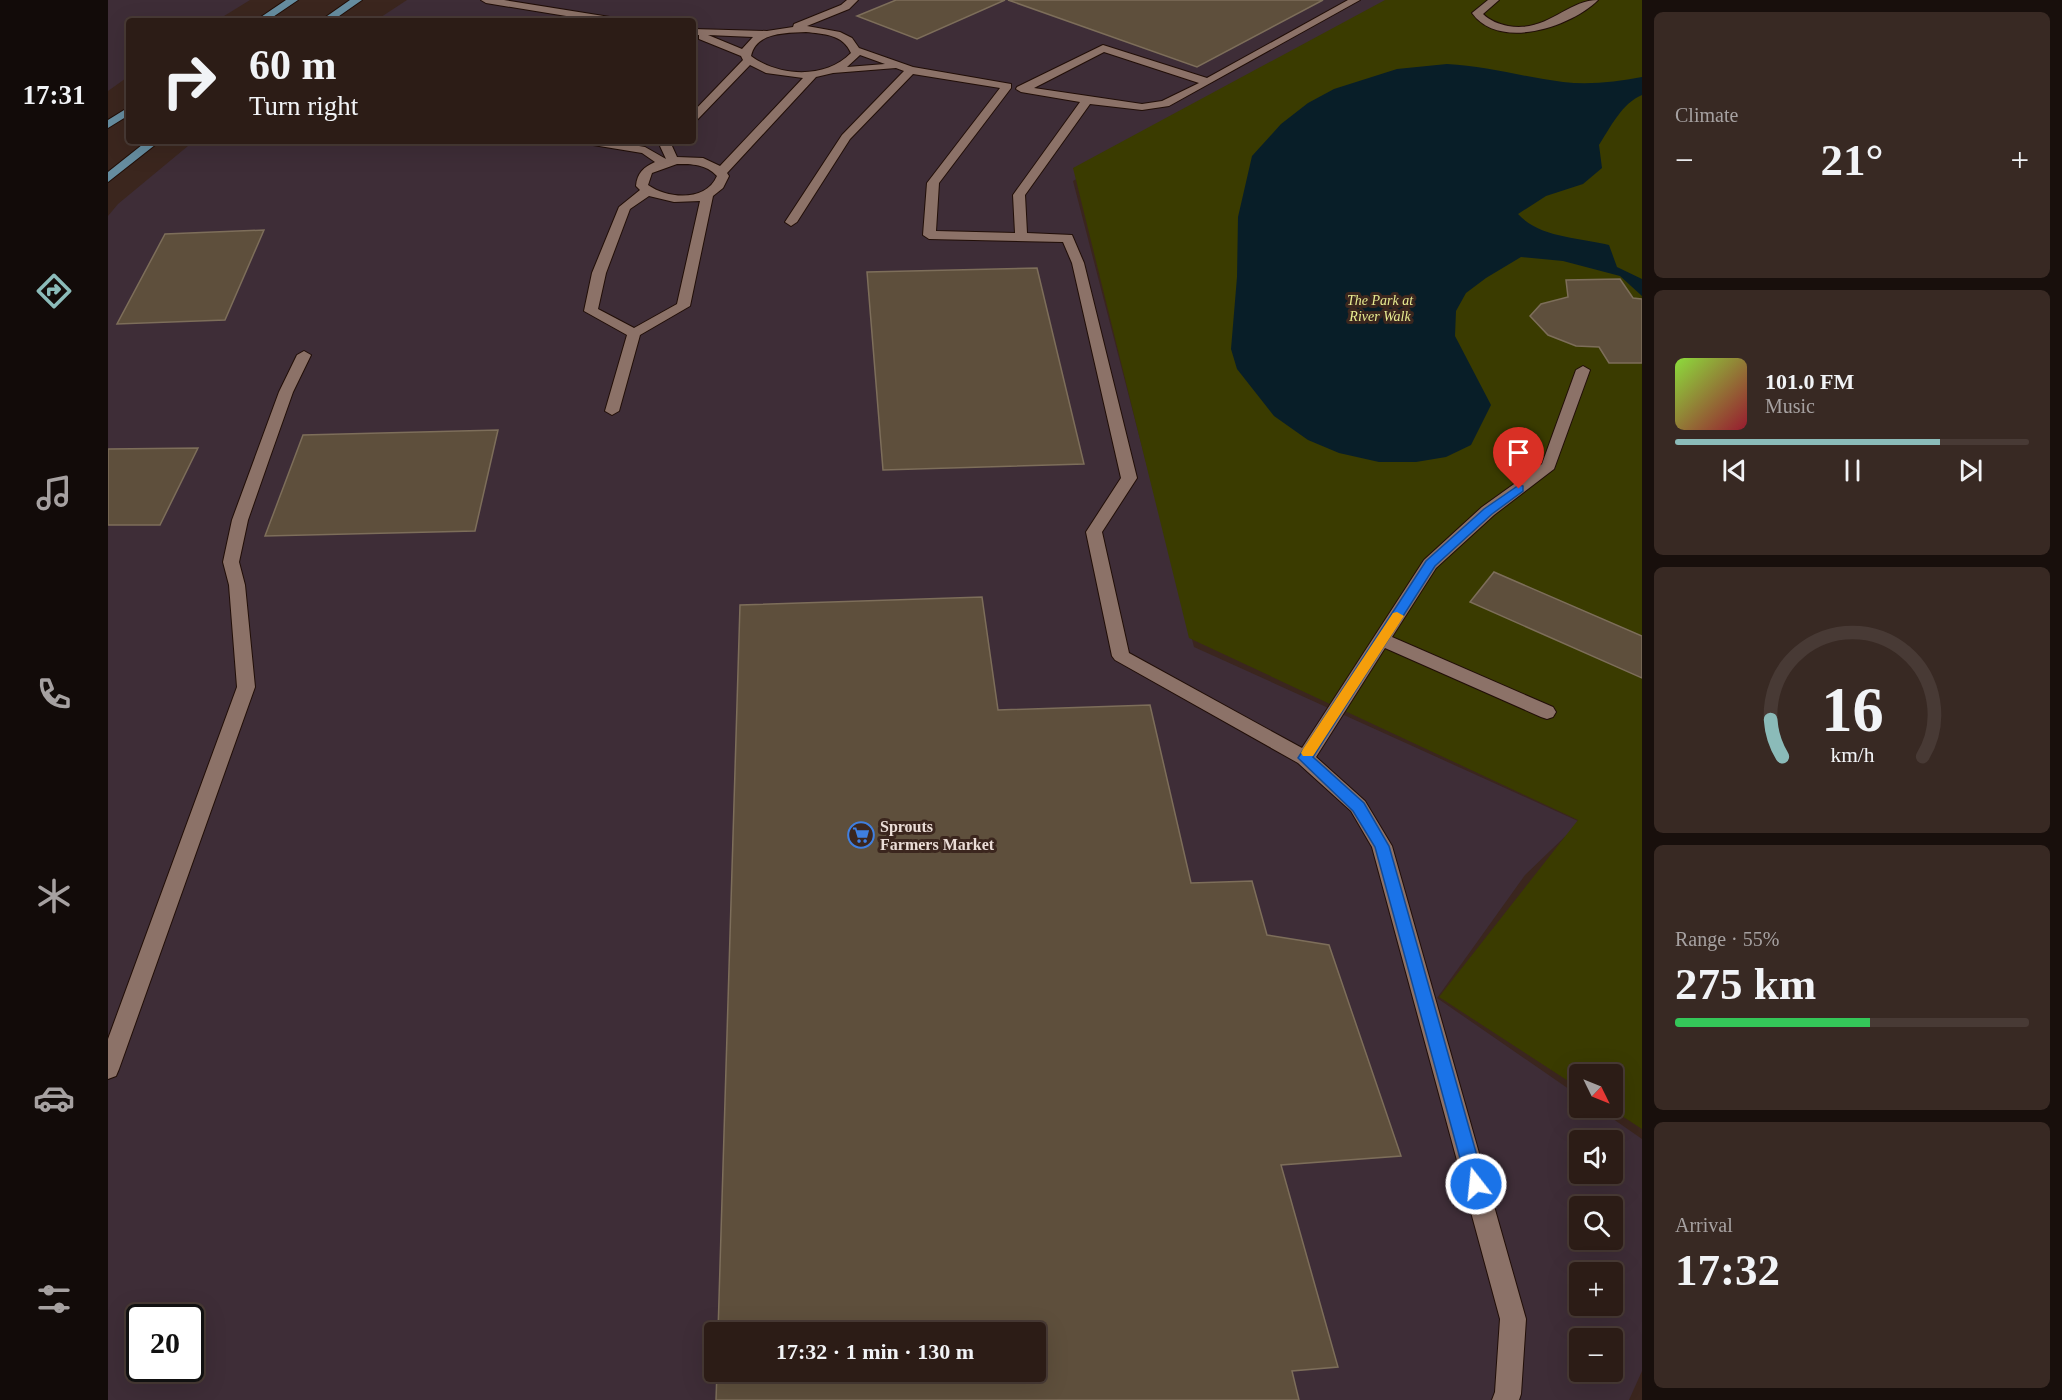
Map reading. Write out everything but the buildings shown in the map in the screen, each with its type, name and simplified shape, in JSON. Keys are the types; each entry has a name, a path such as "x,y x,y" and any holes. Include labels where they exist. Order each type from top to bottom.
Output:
{"main road":[{"path":"265,18 293,0"},
{"path":"330,18 357,0"},
{"path":"108,125 126,112"},
{"path":"108,178 150,144"}],"lane":[{"path":"486,0 597,18"},
{"path":"855,50 904,68 1087,100 1142,107 1165,104 1355,0"},
{"path":"1494,0 1477,13 1481,19 1507,29 1525,30 1546,26 1593,0"},
{"path":"789,30 823,31 846,17"},
{"path":"696,33 770,34 846,17"},
{"path":"696,34 748,57 763,70 778,74 813,75 829,71 852,60 855,50 846,17"},
{"path":"696,115 748,57 751,43 770,34"},
{"path":"1208,82 1103,48 1015,88 933,183 929,235 1068,238 1078,263 1129,478 1094,532 1121,656 1305,758 1358,807 1382,846 1513,1319 1508,1394 1505,1400"},
{"path":"829,71 904,68"},
{"path":"791,222 846,137 904,68"},
{"path":"721,172 813,75"},
{"path":"1021,237 1019,195 1087,100"},
{"path":"607,144 645,150 668,162"},
{"path":"668,144 668,162"},
{"path":"668,162 702,162 712,165 721,172 722,182 708,193 684,199 670,199 647,192 642,186 641,179 645,173 668,162"},
{"path":"634,333 591,311 599,273 625,207 647,192"},
{"path":"612,411 634,333 683,306 708,193"},
{"path":"108,1070 246,687 237,585 231,562 240,520 262,457 286,392 304,355"},
{"path":"1305,758 1430,564 1488,512 1549,466 1583,370"},
{"path":"1382,640 1547,712"}],"shaded area":[{"path":"108,0 250,0 221,18 126,18 126,78 108,91"},
{"path":"407,0 1394,0 1073,181 1194,647 1580,822 1525,875 1437,998 1569,1089 1569,1118 1612,1118 1642,1139 1642,1371 1629,1400 108,1400 108,216 118,204 190,144 696,144 696,18 380,18"}],"green space":[{"name":"The Park at River Walk","path":"1385,0 1642,0 1642,1129 1623,1117 1623,1064 1569,1064 1569,1082 1439,997 1578,820 1189,638 1073,168"}],"water":[{"path":"1447,64 1573,83 1642,77 1642,95 1628,104 1599,145 1602,168 1583,184 1546,196 1518,214 1537,228 1609,245 1617,267 1642,279 1642,296 1620,276 1563,261 1521,257 1486,278 1466,293 1456,311 1455,336 1491,405 1471,445 1446,457 1416,462 1379,462 1339,453 1308,440 1274,416 1237,369 1231,349 1237,277 1238,217 1252,156 1281,124 1308,103 1334,89 1397,69"}],"slow traffic":[{"path":"1308,753 1397,616"}],"place":[{"name":"Sprouts Farmers Market","path":"861,835"}],"route":[{"path":"1476,1184 1382,846 1358,807 1305,758 1430,564 1488,512 1519,489"}]}
